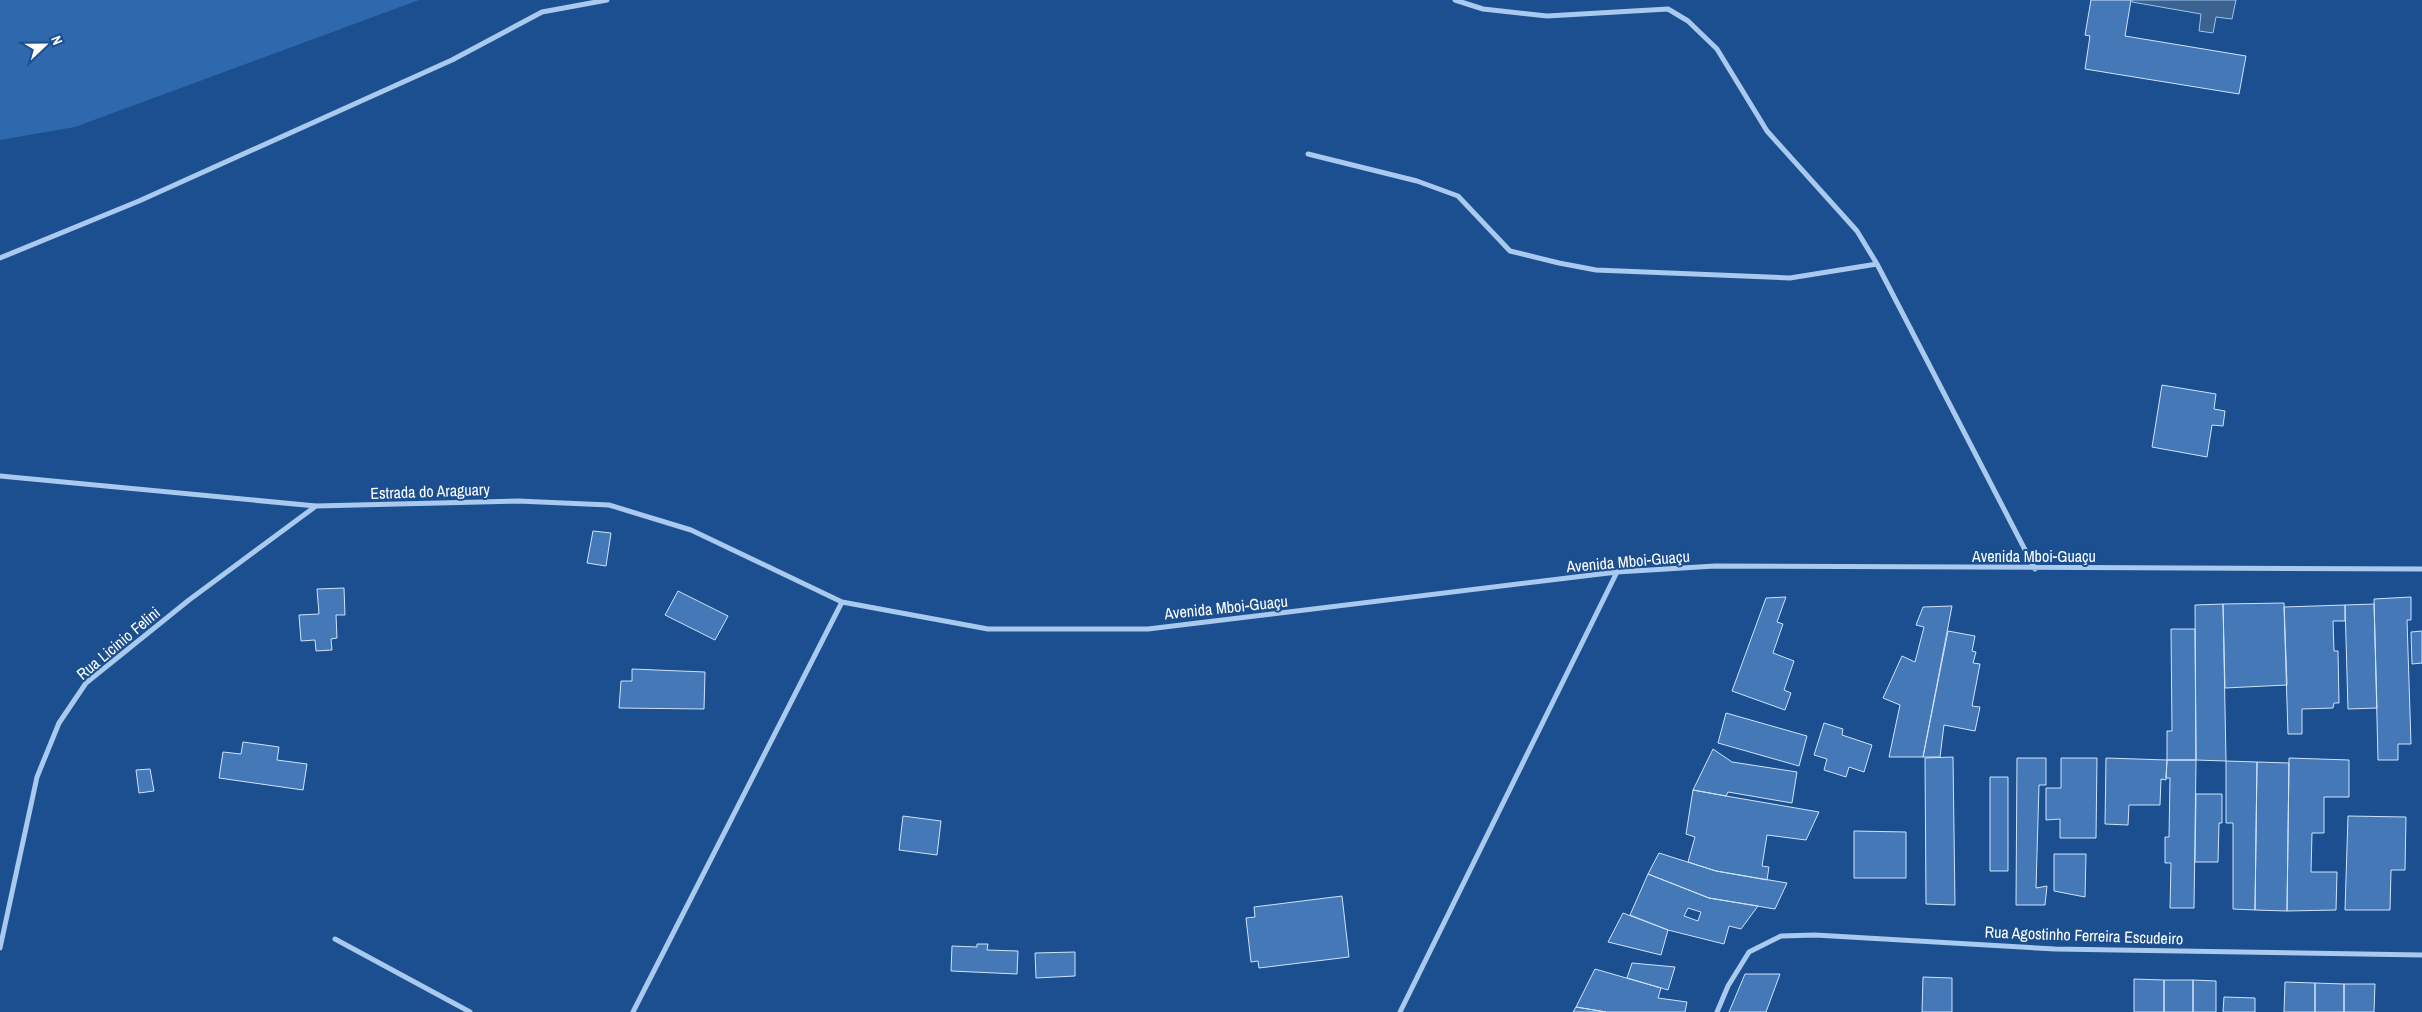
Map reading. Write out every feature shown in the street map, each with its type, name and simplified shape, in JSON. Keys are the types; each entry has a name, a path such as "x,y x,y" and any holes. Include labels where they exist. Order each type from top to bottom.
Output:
{"street":[{"path":"0,258 139,201 452,60 542,12 607,0"},
{"path":"1455,0 1483,9 1547,16 1668,10 1688,21 1717,49 1767,131 1856,231 1877,264 2036,569"},
{"path":"1308,154 1417,181 1458,196 1510,251 1559,263 1596,270 1790,278 1877,264"},
{"name":"Estrada do Araguary","path":"0,476 316,506 518,501 609,505 691,530 842,602"},
{"name":"Rua Licinio Felini","path":"0,948 37,777 59,724 86,683 189,600 316,506"},
{"name":"Avenida Mboi-Guaçu","path":"842,602 988,629 1148,628 1252,618 1617,572 1715,566 2036,569 2422,569"},
{"path":"1400,1012 1617,572"},
{"path":"633,1012 842,602"},
{"name":"Rua Agostinho Ferreira Escudeiro","path":"1717,1012 1728,986 1749,952 1782,936 1815,935 2055,949 2422,955"},
{"path":"335,939 470,1012"}],"shaded area":[{"path":"0,0 419,0 75,127 0,140"},
{"path":"2132,0 2236,0 2232,19 2216,17 2213,33 2199,31 2201,14 2132,2"}],"building":[{"path":"2091,0 2131,0 2125,36 2246,56 2239,94 2085,69 2090,36 2085,35"},
{"path":"2162,385 2216,394 2214,409 2225,411 2223,426 2212,425 2207,457 2152,447"},
{"path":"593,531 611,533 606,566 587,563"},
{"path":"344,588 345,615 336,615 337,638 331,639 332,650 316,651 315,640 301,641 299,615 319,614 317,589"},
{"path":"678,591 728,616 715,640 665,615"},
{"path":"1786,597 1777,622 1783,624 1773,653 1794,661 1784,690 1791,693 1785,710 1732,691 1766,598"},
{"path":"2411,597 2411,620 2407,620 2411,744 2398,744 2398,760 2378,760 2374,599"},
{"path":"2284,603 2287,685 2225,688 2223,604"},
{"path":"2223,604 2226,761 2196,760 2195,605"},
{"path":"2374,604 2377,708 2348,709 2345,605"},
{"path":"2345,605 2345,621 2333,621 2334,651 2338,651 2339,703 2334,703 2333,708 2302,709 2302,734 2288,734 2284,607"},
{"path":"1952,606 1923,757 1889,757 1900,705 1883,698 1902,656 1915,662 1924,627 1916,625 1923,607"},
{"path":"2171,629 2195,629 2196,760 2167,760 2167,731 2172,731"},
{"path":"1948,631 1975,636 1972,651 1976,652 1973,663 1980,664 1972,706 1980,707 1975,731 1944,725 1940,757 1923,757"},
{"path":"2422,631 2422,663 2412,664 2411,632"},
{"path":"632,669 705,672 704,709 619,708 621,681 632,681"},
{"path":"1726,713 1807,736 1799,766 1718,743"},
{"path":"1824,723 1843,729 1842,735 1872,745 1864,772 1849,767 1846,777 1824,770 1827,759 1814,755"},
{"path":"243,742 279,747 277,760 307,764 303,790 219,778 223,752 241,754"},
{"path":"1713,749 1732,762 1797,772 1792,803 1728,792 1726,796 1693,790"},
{"path":"1953,757 1955,905 1926,904 1925,758"},
{"path":"2017,758 2046,758 2046,785 2039,785 2036,888 2047,886 2045,905 2016,905"},
{"path":"2061,758 2097,758 2096,838 2060,838 2060,819 2046,820 2046,788 2061,788"},
{"path":"2106,758 2167,760 2166,780 2161,779 2160,805 2129,805 2128,825 2105,824"},
{"path":"2289,758 2349,760 2349,797 2324,797 2324,833 2312,833 2311,872 2337,872 2336,910 2287,911"},
{"path":"2167,760 2196,760 2194,908 2170,908 2171,863 2165,863 2165,837 2169,837 2170,778 2166,778"},
{"path":"2226,761 2257,762 2255,910 2233,909 2233,823 2226,823"},
{"path":"2257,762 2289,763 2287,911 2255,910"},
{"path":"150,769 154,791 139,793 136,770"},
{"path":"1990,777 2008,777 2008,871 1990,871"},
{"path":"1693,790 1819,812 1806,840 1767,835 1762,866 1769,867 1767,880 1716,871 1688,862 1695,837 1686,834"},
{"path":"2196,794 2222,794 2222,823 2219,823 2218,862 2195,862"},
{"path":"903,816 941,821 937,855 899,850"},
{"path":"2348,816 2406,817 2405,870 2391,870 2390,910 2345,910"},
{"path":"1854,831 1906,832 1906,878 1854,878"},
{"path":"1659,853 1716,871 1787,883 1775,909 1709,898 1648,874"},
{"path":"2054,854 2086,854 2085,897 2054,891"},
{"path":"1648,874 1709,898 1758,906 1741,929 1729,926 1724,944 1668,930 1630,915","holes":["1688,908 1701,912 1698,921 1684,916"]},
{"path":"1342,896 1349,957 1259,968 1258,961 1251,962 1246,918 1255,917 1254,907"},
{"path":"1623,913 1668,930 1661,955 1608,942"},
{"path":"977,944 988,944 987,950 1018,951 1017,974 951,971 952,946 977,947"},
{"path":"1075,952 1075,976 1036,978 1035,953"},
{"path":"1632,963 1675,967 1668,990 1627,978"},
{"path":"1595,969 1661,988 1658,998 1687,1002 1685,1012 1606,1012 1576,1007"},
{"path":"1745,974 1780,974 1766,1012 1729,1012"},
{"path":"1923,977 1952,978 1952,1012 1922,1012"},
{"path":"2134,979 2164,980 2164,1012 2134,1012"},
{"path":"2164,980 2193,980 2193,1012 2164,1012"},
{"path":"2193,980 2216,981 2216,1012 2193,1012"},
{"path":"2285,982 2315,983 2315,1012 2284,1012"},
{"path":"2315,983 2344,984 2344,1012 2315,1012"},
{"path":"2344,984 2375,984 2374,1012 2344,1012"},
{"path":"2224,997 2255,998 2255,1012 2223,1012"},
{"path":"1576,1007 1606,1012 1573,1012"}]}
